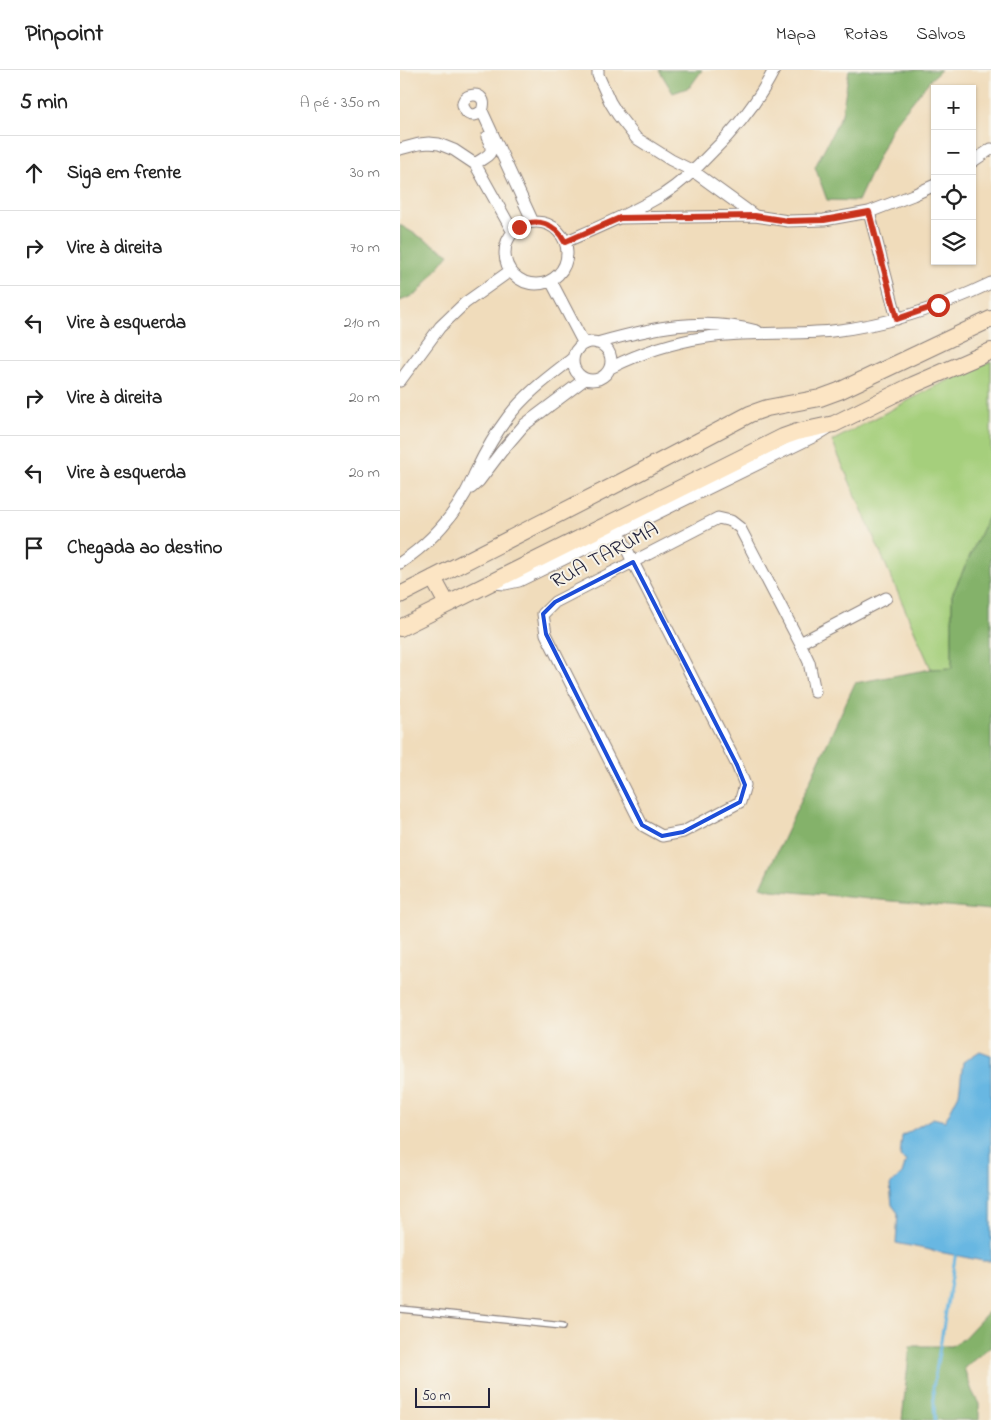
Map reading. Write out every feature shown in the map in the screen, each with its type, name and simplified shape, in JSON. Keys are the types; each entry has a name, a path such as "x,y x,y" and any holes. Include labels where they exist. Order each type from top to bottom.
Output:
{"main road":[{"path":"400,595 750,414 767,408 820,398 839,391 991,319"},
{"path":"400,628 783,437 834,424 913,385 991,350"},
{"path":"433,578 447,604"}],"street":[{"path":"598,70 598,75 610,102 636,138 671,160 693,171 755,216"},
{"path":"565,242 620,218 664,193 693,171 746,116 774,70"},
{"path":"478,168 492,151 479,113 511,174 533,222"},
{"path":"400,149 429,143 439,144 454,150 478,168 513,232"},
{"path":"976,159 991,148"},
{"path":"478,168 498,162 511,174"},
{"path":"620,218 755,216 788,221 824,220 869,212 931,187"},
{"path":"869,212 897,319"},
{"path":"533,222 552,227 562,236 566,249 565,264 557,276 551,281 538,285 520,280 510,271 504,251 508,238 513,232 519,227 533,222"},
{"path":"400,381 440,327 478,293 510,271"},
{"path":"551,281 584,344"},
{"path":"610,368 611,357 606,348 597,343 590,342 584,344 575,352 573,358 574,366 578,374 586,379 596,380 603,377 610,368 632,357 677,343 708,337 832,331 897,319 938,305 991,283"},
{"path":"597,343 646,330 694,323 740,326 766,333"},
{"path":"400,563 426,544 440,529 466,493 484,456 507,418 526,396 573,358"},
{"path":"466,493 479,481 524,425 586,379"},
{"path":"492,583 506,584 519,581 817,435 834,424"},
{"name":"RUA TARUMA","path":"634,562 745,785 740,802 683,832 662,836 642,825 546,634 543,614 555,602 718,518 731,521 740,528 809,662 815,692"},
{"path":"619,533 634,562"},
{"path":"800,644 886,598"}],"lane":[{"path":"400,1309 563,1326"}],"highlighted area":[{"path":"633,562 737,765 745,785 740,802 683,832 662,836 642,825 546,634 543,614 555,602"}],"green space":[{"path":"659,70 702,70 690,87 673,93"},
{"path":"849,70 941,70 931,79 892,127 858,201 827,200 815,167 842,114"},
{"path":"400,225 449,254 417,294 400,301"},
{"path":"991,361 991,510 952,595 952,668 931,669 832,441 934,387"},
{"path":"991,510 991,910 771,890 761,887 855,683 931,669 952,668 952,595"},
{"path":"991,1309 991,1346 964,1368 979,1404 979,1420 902,1420 910,1346 951,1346 963,1339"}],"water":[{"path":"980,1051 991,1055 991,1261 896,1243 898,1213 892,1205 890,1185 902,1174 906,1161 900,1157 902,1136 933,1118 945,1121 959,1094 963,1062"}],"waterway":[{"path":"935,1420 933,1388 956,1252"}],"route":[{"path":"519,227 533,222 540,222 557,231 565,242 620,218 755,216 788,221 824,220 869,212 897,319 938,305"}]}
